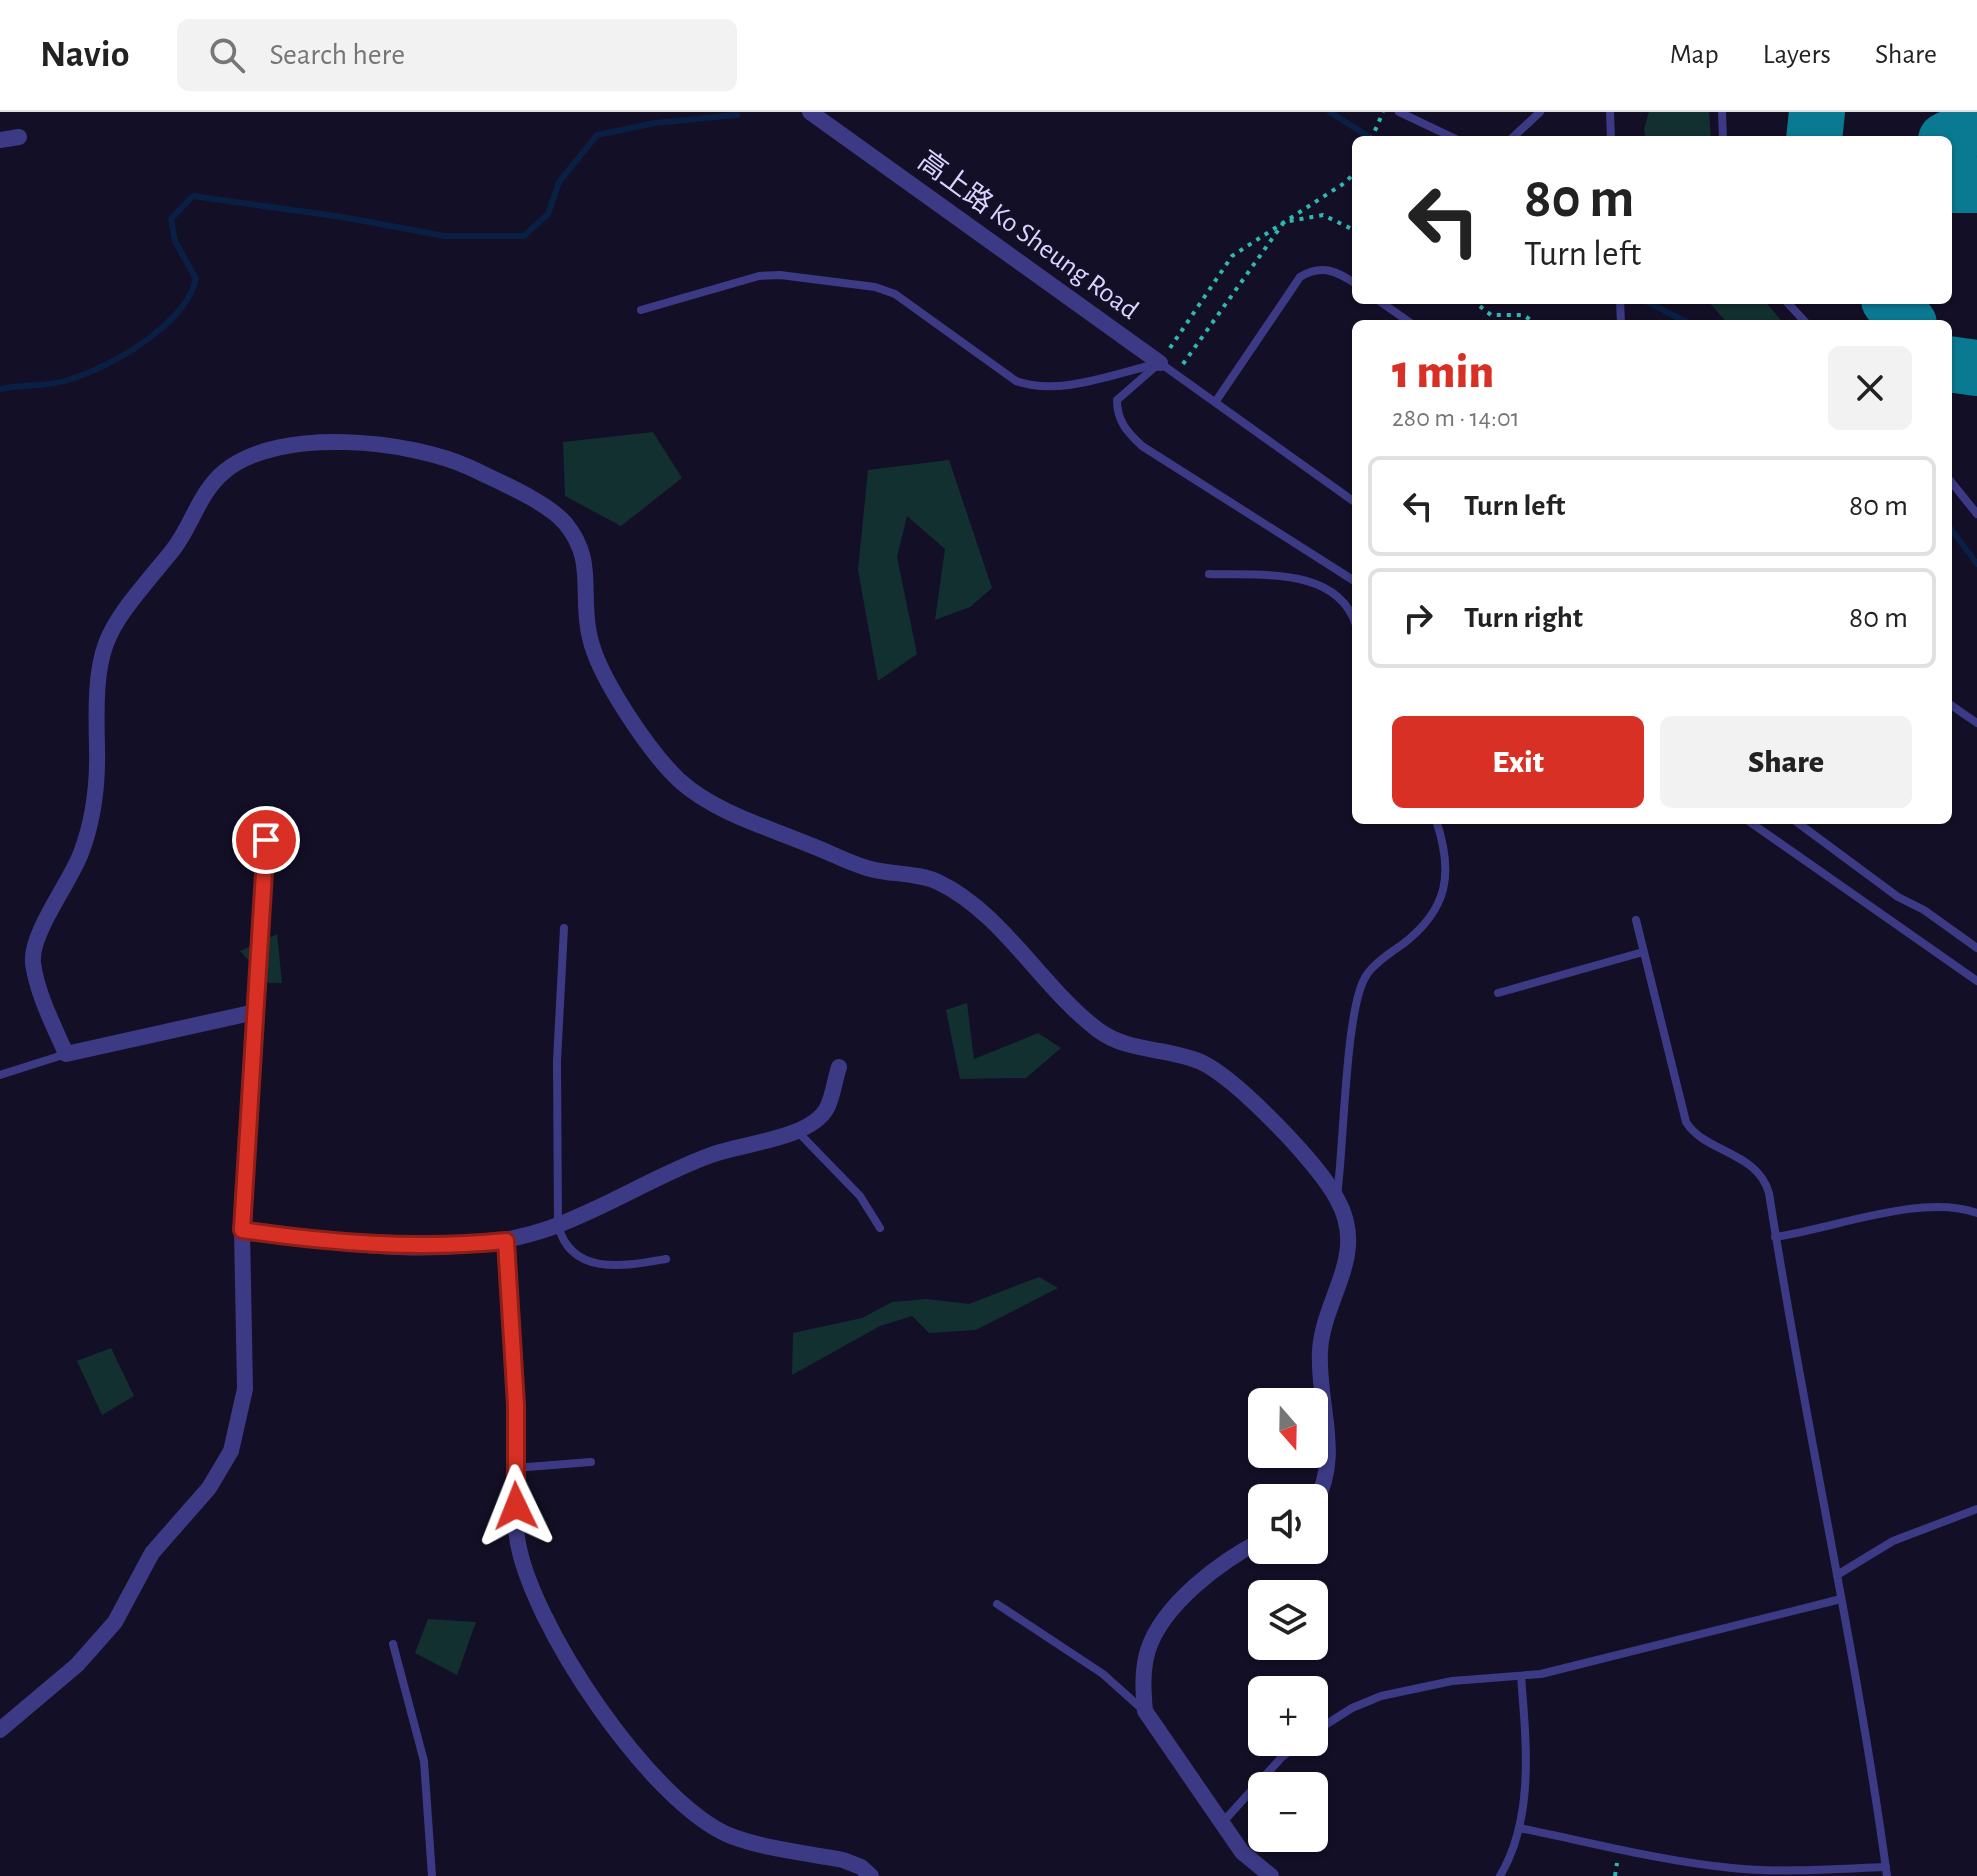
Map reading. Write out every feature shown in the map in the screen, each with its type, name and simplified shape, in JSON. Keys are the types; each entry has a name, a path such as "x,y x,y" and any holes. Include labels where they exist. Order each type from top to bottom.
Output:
{"street":[{"name":"高上路 Ko Sheung Road","path":"810,112 1160,363"},
{"path":"0,140 19,137"},
{"path":"0,1730 77,1665 115,1622 152,1553 209,1488 231,1451 245,1389 242,1230 255,1012 66,1054 41,993 33,962 34,943 83,849 95,804 96,673 103,644 143,582 177,545 202,494 229,467 284,448 359,441 389,443 451,459 561,517 583,550 590,638 610,688 681,781 735,815 867,868 936,881 995,923 1073,1009 1105,1035 1132,1047 1183,1054 1213,1068 1242,1092 1337,1198 1347,1224 1348,1246 1322,1328 1320,1377 1329,1462 1325,1484"},
{"path":"242,1230 380,1246 454,1246 506,1241 558,1225 712,1155 798,1132 827,1109 839,1067"},
{"path":"506,1241 516,1405 516,1536 547,1625 587,1688 633,1750 690,1810 731,1836 843,1860 861,1867 871,1876"},
{"path":"1248,1548 1209,1571 1164,1623 1150,1645 1144,1666 1145,1711 1242,1852 1271,1876"}],"lane":[{"path":"1399,112 1450,136"},
{"path":"1514,136 1540,112"},
{"path":"1610,112 1611,136"},
{"path":"1722,112 1723,136"},
{"path":"1216,401 1300,277 1315,270 1330,270 1352,282"},
{"path":"641,310 743,279 780,275 886,290 1016,381 1029,386 1058,385 1160,363"},
{"path":"1384,304 1406,320"},
{"path":"1789,304 1803,320"},
{"path":"1160,363 1117,400 1117,416 1128,433 1142,446 1352,579"},
{"name":"高上路 Ko Sheung Road","path":"1160,363 1352,500"},
{"path":"1952,483 1977,514"},
{"path":"1209,574 1292,577 1323,586 1343,600 1352,617"},
{"path":"1952,706 1977,723"},
{"path":"1337,1198 1355,1012 1365,976 1420,931 1443,899 1444,867 1437,824"},
{"path":"1753,824 1977,981"},
{"path":"1799,824 1898,897 1924,910 1977,948"},
{"path":"255,1012 266,840"},
{"path":"1519,1828 1733,1868 1886,1872 1837,1575 1765,1181 1753,1167 1695,1133 1686,1122 1636,920"},
{"path":"564,928 557,1061 558,1225 562,1242 585,1260 627,1266 666,1259"},
{"path":"1498,993 1643,952"},
{"path":"0,1075 66,1054"},
{"path":"798,1132 860,1196 880,1228"},
{"path":"1775,1237 1915,1207 1961,1207 1977,1213"},
{"path":"515,1468 591,1462"},
{"path":"1837,1575 1893,1541 1977,1509"},
{"path":"1328,1723 1352,1708 1381,1696 1452,1681 1521,1676 1682,1641 1841,1599"},
{"path":"997,1604 1103,1674 1145,1711"},
{"path":"393,1644 424,1761 432,1876"},
{"path":"1500,1876 1519,1828 1525,1732 1521,1676"},
{"path":"1222,1823 1258,1781 1286,1756"}],"path":[{"path":"1373,136 1383,112"},
{"path":"1160,363 1232,256 1352,175"},
{"path":"1176,374 1284,222 1323,215 1352,229"},
{"path":"1477,304 1491,315 1523,315 1531,320"}],"green space":[{"path":"1649,112 1709,112 1711,136 1645,136"},
{"path":"1710,304 1767,304 1781,320 1724,320"},
{"path":"653,432 682,478 621,526 565,496 563,442"},
{"path":"949,460 992,588 970,607 935,620 945,549 907,516 897,557 917,654 878,681 858,570 868,470"},
{"path":"277,934 282,983 269,983 240,951"},
{"path":"967,1003 974,1059 1038,1033 1061,1048 1026,1078 960,1079 946,1010"},
{"path":"1039,1277 1058,1288 976,1330 929,1333 912,1316 880,1326 792,1375 793,1333 862,1318 892,1302 927,1299 969,1304"},
{"path":"111,1348 134,1396 102,1415 77,1361"},
{"path":"428,1619 476,1622 457,1675 415,1653"}],"waterway":[{"path":"1330,112 1368,136"},
{"path":"0,389 43,385 85,374 124,354 162,328 189,296 196,279 175,241 171,219 193,196 342,217 445,236 524,236 548,214 559,182 597,135 655,123 737,115"},
{"path":"1652,304 1682,320"},
{"path":"1952,530 1977,564"}],"taxiway":[{"path":"1814,136 1817,112"},
{"path":"1952,137 1977,126"},
{"path":"1952,185 1977,185"},
{"path":"1892,304 1906,320"},
{"path":"1952,365 1977,368"}],"route":[{"path":"266,840 242,1230 380,1246 454,1246 506,1241 513,1325 516,1506"}]}
